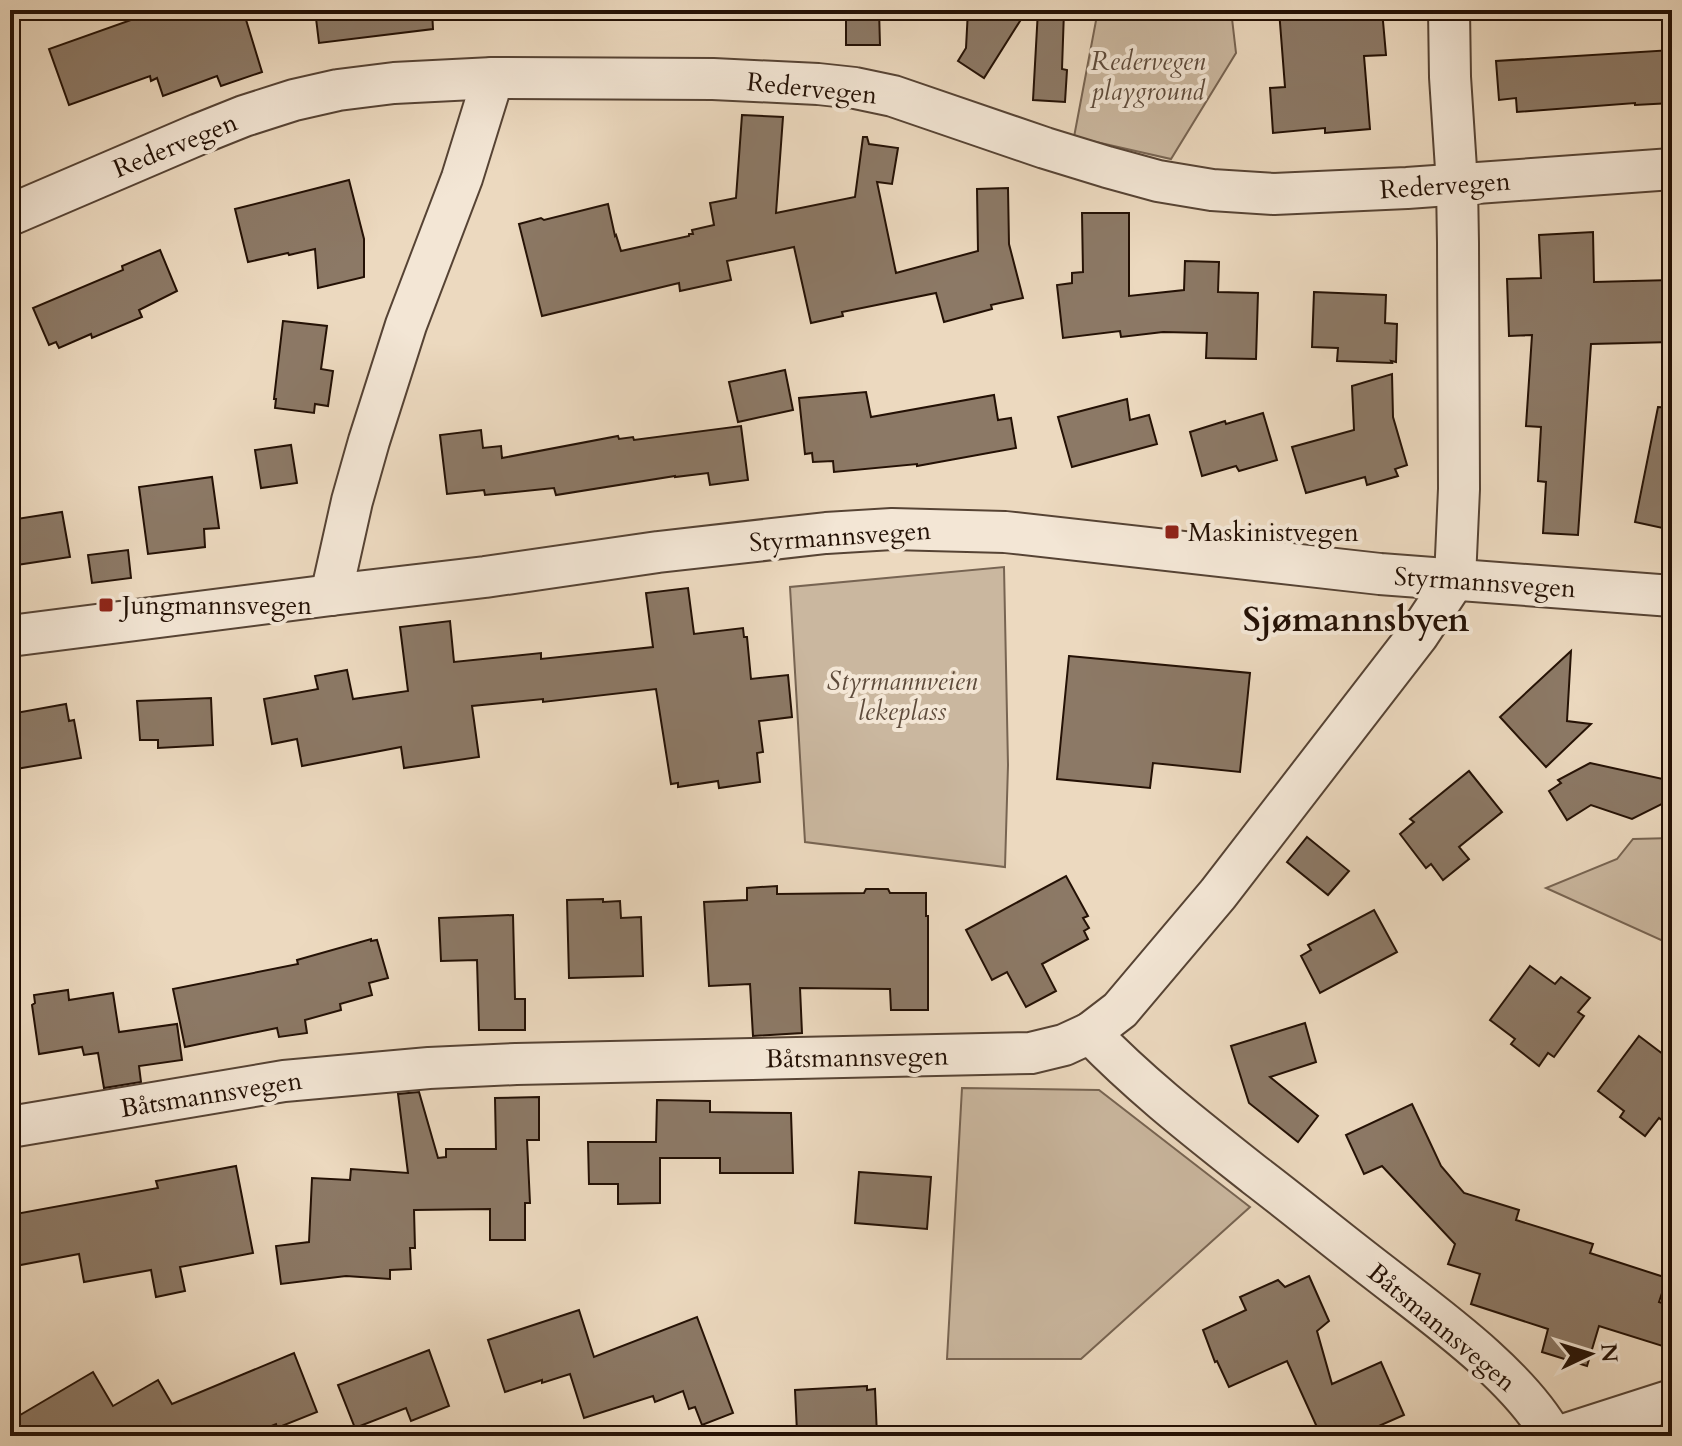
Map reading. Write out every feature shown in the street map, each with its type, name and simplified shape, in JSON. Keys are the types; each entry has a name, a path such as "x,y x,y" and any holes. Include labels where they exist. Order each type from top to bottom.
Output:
{"street":[{"path":"1090,1033 1120,1010 1218,894 1418,635 1455,579 1459,489 1457,184 1449,10"},
{"path":"331,595 369,441 406,325 462,178 493,78"},
{"name":"Redervegen","path":"10,215 199,134 294,100 338,90 394,83 493,78 713,79 855,88 893,96 1107,167 1158,181 1212,190 1274,194 1407,188 1672,169"},
{"name":"Styrmannsvegen","path":"10,636 485,577 673,550 892,529 1005,532 1380,574 1672,596"},
{"name":"Båtsmannsvegen","path":"10,1127 284,1081 353,1074 516,1064 1031,1053 1064,1045 1090,1033 1176,1113 1474,1349 1515,1387 1543,1419 1552,1436"},
{"path":"1560,1436 1672,1400"}],"green space":[{"name":"Redervegen playground","path":"1098,10 1231,10 1236,53 1171,159 1074,137"},
{"name":"Styrmannveien lekeplass","path":"1004,567 1008,765 1005,867 805,842 790,587"},
{"path":"1672,838 1672,945 1546,888 1617,859 1633,839"},
{"path":"962,1088 1099,1090 1250,1207 1081,1359 947,1359"}],"building":[{"path":"159,10 243,10 262,72 221,86 217,76 163,96 157,78 151,81 150,76 69,105 49,49"},
{"path":"315,10 432,10 433,29 319,43"},
{"path":"846,10 879,10 880,45 846,45"},
{"path":"968,10 1027,10 984,78 958,61 966,48"},
{"path":"1038,10 1064,11 1062,69 1067,70 1065,102 1033,100"},
{"path":"1279,10 1382,10 1386,55 1364,56 1370,129 1325,133 1325,128 1273,133 1270,88 1285,87"},
{"path":"1672,50 1672,103 1517,112 1516,98 1499,100 1496,61"},
{"path":"742,115 783,117 776,213 855,197 863,137 867,137 869,144 898,148 892,184 877,182 896,273 978,251 977,189 1008,188 1009,244 1023,298 991,305 992,309 944,322 936,293 842,312 843,316 811,323 794,247 727,261 731,280 680,291 679,283 542,316 519,224 608,204 621,251 689,236 693,234 692,230 714,225 710,203 736,198"},
{"path":"349,180 364,239 364,277 318,288 315,249 248,262 235,209"},
{"path":"1082,213 1129,213 1129,296 1184,290 1185,261 1219,262 1218,292 1258,293 1256,359 1206,358 1207,333 1163,332 1121,337 1120,331 1063,338 1057,285 1072,283 1072,273 1083,272"},
{"path":"1593,232 1594,282 1672,280 1672,342 1591,344 1578,535 1543,533 1546,482 1538,481 1541,427 1526,426 1532,335 1509,336 1507,279 1541,278 1539,235"},
{"path":"160,250 177,291 139,310 142,317 59,348 56,342 49,345 33,308 123,270 122,266"},
{"path":"1314,292 1386,295 1385,323 1397,324 1396,362 1337,361 1338,348 1312,347"},
{"path":"283,321 327,326 321,369 333,371 328,406 315,404 314,413 275,408"},
{"path":"785,370 793,410 738,422 729,382"},
{"path":"1392,374 1393,417 1407,465 1395,469 1398,476 1367,485 1365,477 1306,493 1292,447 1354,430 1352,386"},
{"path":"866,392 871,417 994,395 998,420 1011,418 1016,448 917,466 834,472 833,461 813,462 812,453 805,454 799,398"},
{"path":"1127,399 1130,420 1149,415 1157,444 1072,467 1058,417"},
{"path":"1658,407 1672,408 1672,530 1635,522"},
{"path":"1263,413 1277,460 1239,471 1236,466 1202,476 1190,432"},
{"path":"741,426 748,480 710,485 708,473 556,495 554,488 485,495 484,490 447,494 440,435 481,430 483,448 501,446 502,458 618,436 619,439 633,437 634,440"},
{"path":"291,445 297,483 261,488 255,450"},
{"path":"212,477 219,528 204,529 205,547 148,554 139,487"},
{"path":"62,512 70,557 10,566 10,520"},
{"path":"128,550 131,578 92,583 88,555"},
{"path":"688,588 694,634 743,628 744,637 747,637 751,679 788,675 792,717 759,721 763,752 757,753 760,782 719,788 718,781 678,787 678,783 671,784 656,689 543,702 543,699 472,706 479,757 404,768 401,747 302,766 297,739 272,744 264,699 318,689 315,676 347,670 353,699 408,691 400,627 450,621 454,662 541,653 541,659 653,647 646,593"},
{"path":"1571,651 1567,721 1591,724 1546,767 1500,717"},
{"path":"1069,656 1250,673 1240,772 1153,763 1150,788 1057,779"},
{"path":"211,698 213,745 158,748 158,740 140,740 137,701"},
{"path":"66,704 69,721 74,720 81,758 10,770 10,714"},
{"path":"1590,763 1672,781 1672,799 1632,819 1591,805 1567,820 1549,791 1561,783 1558,780"},
{"path":"1469,771 1502,812 1459,847 1469,859 1443,880 1431,864 1426,868 1400,834 1414,822 1410,819"},
{"path":"1307,837 1349,871 1328,895 1287,862"},
{"path":"1066,876 1088,916 1083,918 1089,928 1084,931 1088,939 1042,964 1056,991 1026,1007 1007,972 992,980 966,930"},
{"path":"777,886 777,894 864,893 866,889 926,893 928,1010 891,1010 890,989 800,988 802,1033 753,1036 750,984 709,986 704,902 747,900 747,888"},
{"path":"603,899 603,902 620,901 621,918 641,917 643,976 569,978 567,900"},
{"path":"1374,910 1397,952 1320,993 1301,956 1311,950 1308,945"},
{"path":"513,915 515,999 525,999 525,1030 479,1030 477,960 441,961 439,918"},
{"path":"371,939 377,940 388,978 369,983 372,995 340,1004 341,1010 305,1020 307,1033 279,1037 277,1028 185,1047 173,989 298,964 297,960"},
{"path":"1530,966 1555,984 1561,977 1590,998 1578,1012 1584,1016 1554,1057 1548,1053 1539,1066 1511,1044 1515,1039 1490,1020"},
{"path":"68,990 69,1000 113,993 119,1032 177,1024 182,1060 139,1066 141,1082 104,1088 98,1053 84,1055 82,1047 39,1054 32,1005 35,1003 34,995"},
{"path":"1305,1023 1316,1062 1270,1077 1318,1116 1298,1142 1249,1103 1231,1046"},
{"path":"1639,1036 1672,1061 1672,1128 1659,1118 1645,1136 1620,1117 1624,1111 1598,1091"},
{"path":"419,1092 438,1158 446,1157 446,1149 496,1149 495,1098 539,1097 539,1140 527,1140 530,1203 525,1203 525,1240 490,1240 490,1209 414,1210 415,1248 410,1248 411,1269 390,1270 390,1279 346,1276 281,1284 276,1246 309,1242 312,1178 350,1180 351,1169 408,1173 398,1094"},
{"path":"657,1100 710,1101 710,1112 791,1113 793,1173 720,1173 720,1158 660,1158 660,1203 618,1204 618,1184 589,1184 588,1142 656,1142"},
{"path":"1412,1104 1441,1166 1464,1193 1519,1210 1516,1220 1593,1244 1590,1253 1667,1278 1659,1302 1672,1306 1672,1349 1599,1326 1587,1366 1542,1352 1548,1329 1471,1304 1480,1274 1448,1264 1455,1244 1382,1166 1364,1174 1346,1135"},
{"path":"236,1166 253,1253 180,1267 185,1291 156,1297 151,1270 84,1282 79,1254 10,1267 10,1215 158,1188 156,1181"},
{"path":"859,1172 931,1177 927,1229 855,1223"},
{"path":"1309,1276 1329,1321 1317,1331 1332,1384 1381,1362 1404,1415 1356,1436 1321,1436 1287,1361 1229,1387 1203,1330 1246,1310 1240,1297 1278,1280 1285,1287"},
{"path":"579,1310 594,1357 697,1317 733,1413 702,1425 695,1407 689,1409 683,1391 655,1402 653,1396 584,1418 570,1374 505,1392 488,1340"},
{"path":"429,1350 449,1406 411,1421 406,1408 355,1428 338,1385"},
{"path":"294,1353 317,1412 277,1428 276,1424 247,1436 10,1436 10,1421 93,1372 113,1406 158,1380 172,1404"},
{"path":"867,1386 867,1390 875,1389 877,1436 817,1436 817,1432 797,1432 795,1390"}],"place":[{"name":"Maskinistvegen","path":"1172,532"},
{"name":"Jungmannsvegen","path":"106,605"}],"district":[{"name":"Sjømannsbyen","path":"1356,619"}]}
